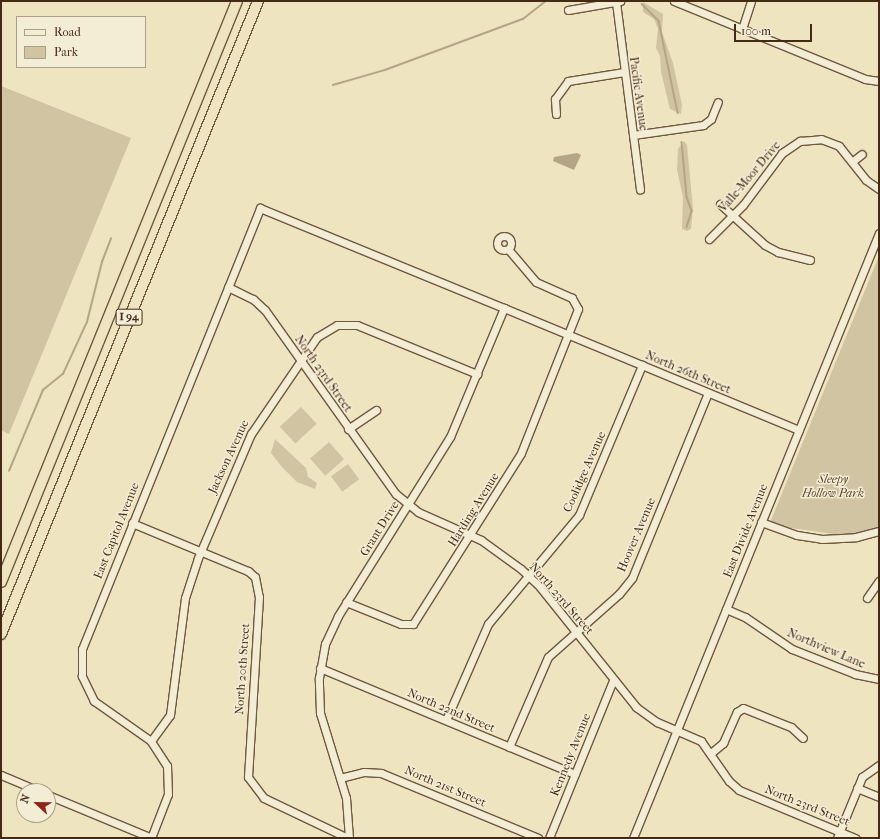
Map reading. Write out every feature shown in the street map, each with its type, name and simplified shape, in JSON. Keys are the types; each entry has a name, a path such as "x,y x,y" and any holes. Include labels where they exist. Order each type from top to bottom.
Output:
{"highway":[{"name":"I 94","path":"1,582 237,1"},
{"name":"I 94","path":"1,634 258,1"}],"street":[{"path":"674,1 865,79 879,81"},
{"path":"742,29 751,1"},
{"path":"568,10 618,2"},
{"name":"Pacific Avenue","path":"618,2 624,72 640,189"},
{"path":"556,114 555,99 568,81 624,72"},
{"path":"633,135 703,125 711,119 718,102"},
{"name":"Valle-Moor Drive","path":"709,239 733,216 782,153 795,143 810,139 826,140 842,148 866,180 879,189"},
{"path":"853,161 862,154"},
{"path":"720,204 769,248 810,260"},
{"name":"East Capitol Avenue","path":"152,838 166,803 169,782 165,761 151,741 98,705 87,690 81,669 84,643 260,208 504,308"},
{"name":"East Divide Avenue","path":"633,838 879,232"},
{"name":"Harding Avenue","path":"346,602 401,624 413,624 518,461 578,313 575,301 536,282 508,249"},
{"name":"North 23rd Street","path":"228,287 261,306 388,485 408,505 471,535 498,551 529,575 613,680 642,712 677,730 697,738 711,753 726,777 739,790 838,835 856,838"},
{"path":"504,308 569,335"},
{"name":"Grant Drive","path":"348,838 348,811 340,778 321,721 320,668 328,637 346,602 450,437 504,308"},
{"name":"Jackson Avenue","path":"151,741 170,715 185,598 200,551 246,442 300,360 326,329 350,324 477,374"},
{"name":"North 26th Street","path":"569,335 799,430"},
{"name":"Coolidge Avenue","path":"446,720 483,634 500,607 579,515 642,365"},
{"name":"Hoover Avenue","path":"509,747 544,662 575,631 619,594 634,573 708,393"},
{"path":"348,429 376,410"},
{"path":"761,522 797,535 822,539 856,537 879,531"},
{"name":"North 20th Street","path":"132,523 248,571 259,586 247,766 250,782 264,798 348,838"},
{"path":"867,598 879,582"},
{"name":"Northview Lane","path":"726,609 745,617 792,649 855,674 879,679"},
{"name":"North 22nd Street","path":"320,668 575,774"},
{"name":"Kennedy Avenue","path":"549,838 613,680"},
{"path":"711,753 723,743 737,712 743,708 791,727 803,738"},
{"path":"838,835 857,788 866,774 879,765"},
{"name":"North 21st Street","path":"340,778 364,772 382,773 538,838"},
{"path":"1,775 20,783"},
{"path":"857,788 879,797"},
{"path":"56,798 152,838"}],"green space":[{"path":"643,2 663,14 662,32 673,63 682,105 681,114 670,109 661,72 660,56 656,48 658,29 654,19 643,12"},
{"path":"1,86 131,138 9,434 1,430"},
{"path":"684,141 687,145 693,209 691,229 687,231 682,229 683,197 677,170 678,149"},
{"name":"Sleepy Hollow Park","path":"879,256 879,531 856,537 769,525"},
{"path":"301,407 317,424 295,444 280,427"},
{"path":"275,439 306,468 308,477 317,483 315,489 297,482 281,466 271,453"},
{"path":"329,442 344,459 325,476 310,458"},
{"path":"348,464 359,479 342,492 331,476"}],"shaded area":[{"path":"577,153 581,155 574,170 553,161 554,157"}],"waterway":[{"path":"333,85 385,70 523,19 546,1"},
{"path":"642,4 659,21 678,113"},
{"path":"682,142 687,197 692,211 687,227"},
{"path":"9,471 43,390 63,374 87,322 102,262 111,239"}]}
